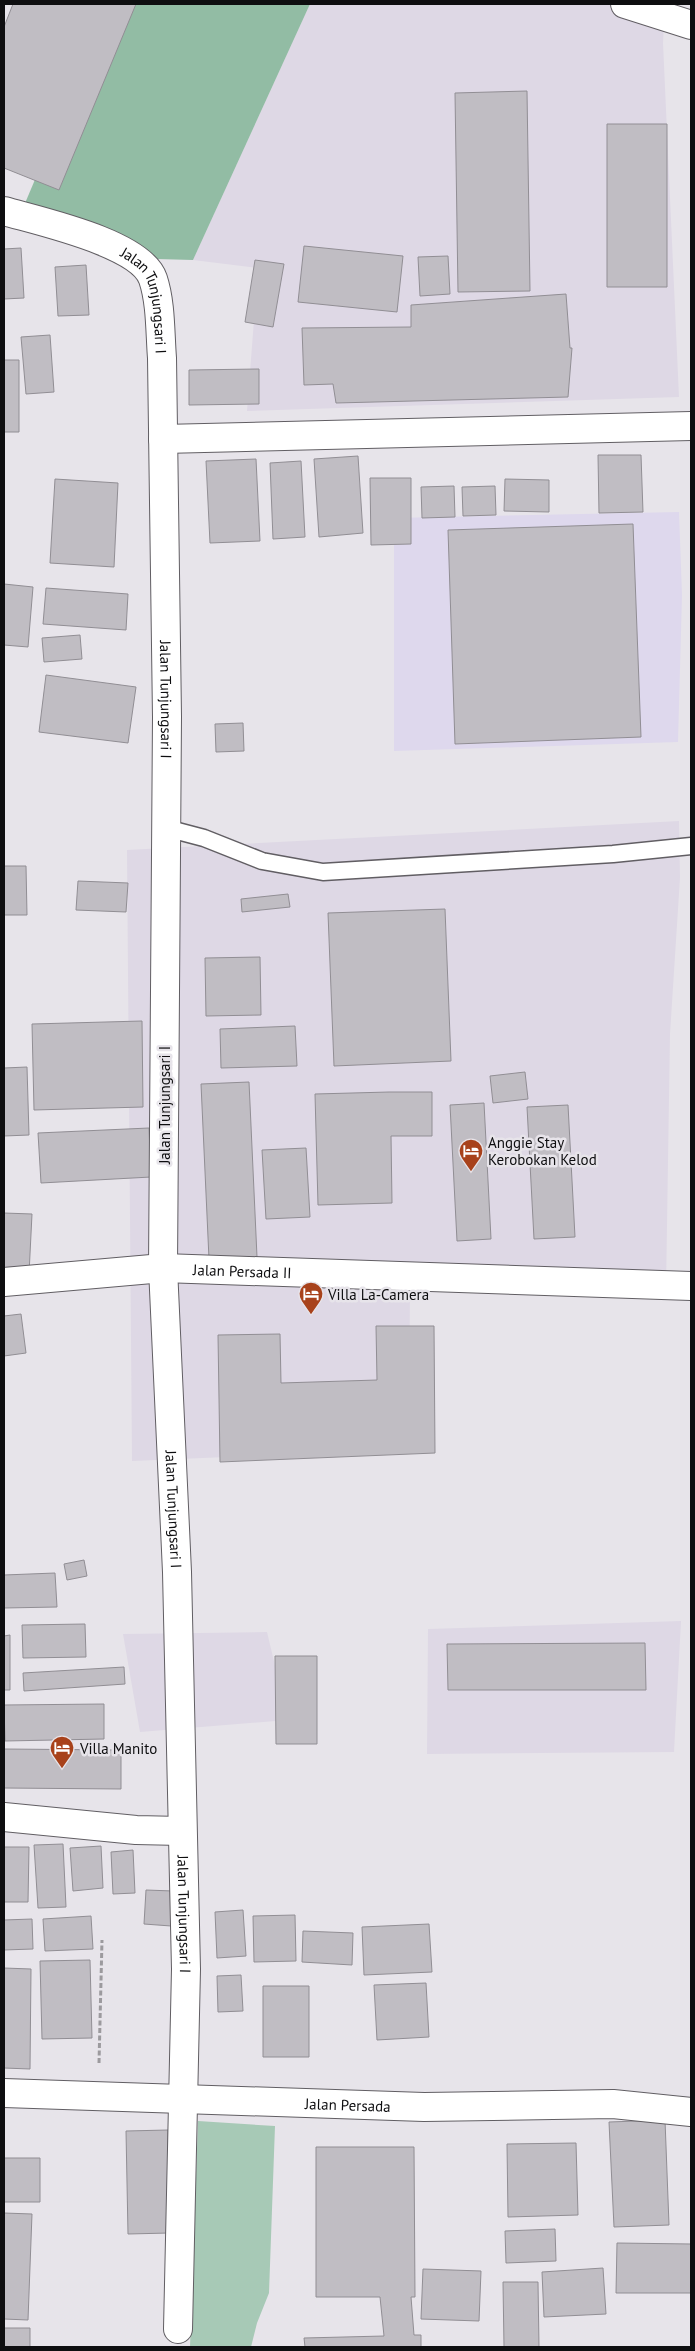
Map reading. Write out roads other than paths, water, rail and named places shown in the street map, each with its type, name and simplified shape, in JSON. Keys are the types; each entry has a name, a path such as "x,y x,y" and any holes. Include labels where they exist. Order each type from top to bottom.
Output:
{"street":[{"path":"625,4 691,25"},
{"name":"Jalan Tunjungsari I","path":"4,211 115,246 142,262 153,278 160,318 167,717 163,1268 177,1572 181,1831 186,1969 178,2329"},
{"path":"162,438 691,426"},
{"name":"Jalan Persada II","path":"4,1282 163,1268 691,1286"},
{"path":"4,1817 136,1830 181,1831"},
{"name":"Jalan Persada","path":"4,2094 424,2107 613,2104 691,2112"}],"lane":[{"path":"166,828 204,838 262,861 323,872 613,854 691,846"}],"place":[{"name":"Anggie Stay Kerobokan Kelod","path":"471,1172"},
{"name":"Villa La-Camera","path":"311,1315"},
{"name":"Villa Manito","path":"62,1769"}]}
